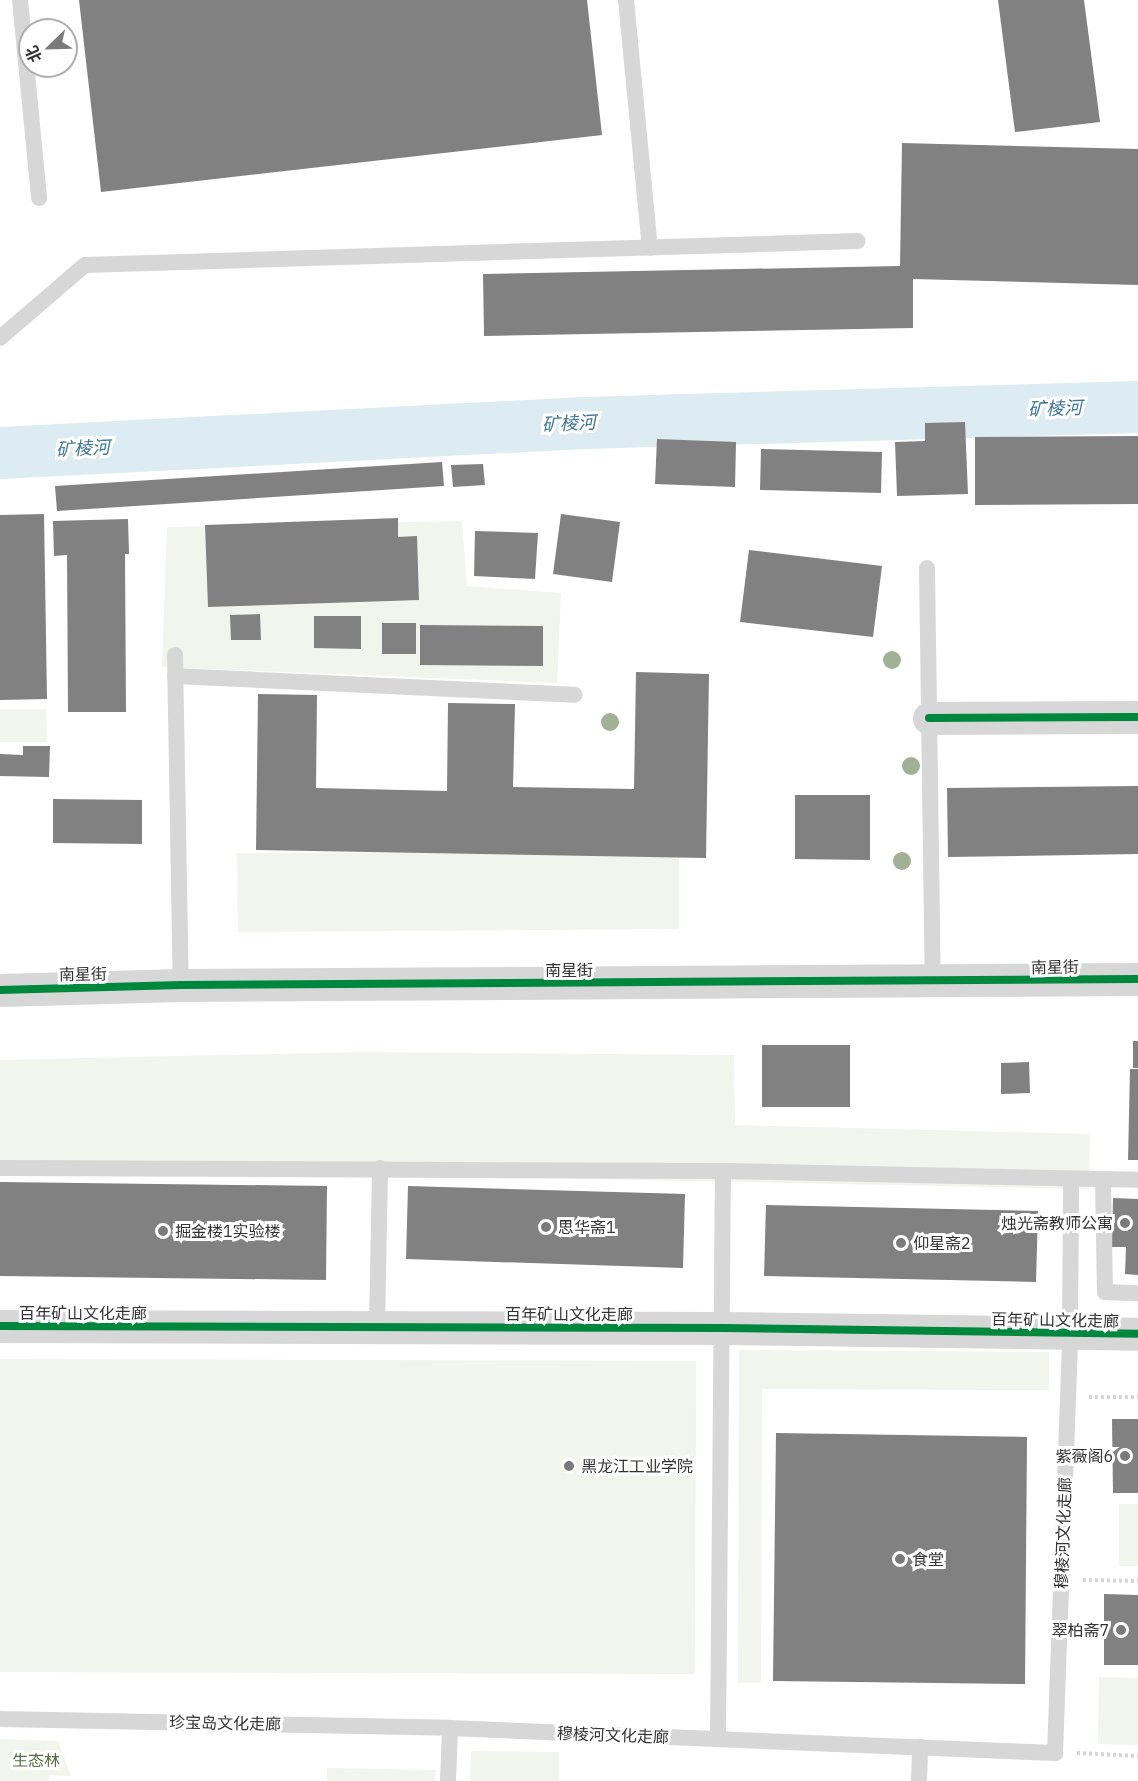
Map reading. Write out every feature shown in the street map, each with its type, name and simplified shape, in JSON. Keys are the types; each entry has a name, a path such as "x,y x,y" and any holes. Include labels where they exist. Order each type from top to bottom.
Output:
{"street":[{"path":"928,718 1138,717"},
{"name":"南星街","path":"0,990 181,985 1138,979"},
{"name":"百年矿山文化走廊","path":"0,1326 723,1328 1138,1334"}],"lane":[{"path":"20,0 39,198"},
{"path":"626,0 650,248"},
{"path":"0,338 85,265 858,241"},
{"path":"927,568 933,981"},
{"path":"175,655 181,985"},
{"path":"175,676 575,695"},
{"path":"0,1168 723,1171 1138,1180"},
{"path":"377,1327 380,1168"},
{"path":"718,1739 723,1171"},
{"name":"穆棱河文化走廊","path":"450,1728 1055,1752 1070,1334 1071,1179"},
{"path":"1103,1180 1105,1292 1138,1293"},
{"name":"珍宝岛文化走廊","path":"0,1719 450,1728"},
{"path":"448,1781 450,1728"},
{"path":"919,1781 920,1747"}],"path":[{"path":"1067,1397 1138,1397"},
{"path":"1061,1579 1138,1581"},
{"path":"1055,1752 1138,1756"}],"green space":[{"path":"462,521 467,586 561,593 557,683 162,667 167,527"},
{"path":"0,709 46,709 47,742 0,742"},
{"path":"679,851 679,929 238,932 237,853"},
{"path":"363,1052 734,1055 735,1125 1090,1134 1089,1189 0,1167 0,1060"},
{"path":"739,1350 1049,1352 1049,1390 762,1389 761,1683 738,1683"},
{"path":"0,1359 696,1361 695,1674 0,1672"},
{"path":"1119,1504 1138,1504 1138,1566 1119,1566"},
{"path":"1099,1677 1138,1678 1138,1745 1098,1744"},
{"name":"生态林","path":"0,1739 58,1741 71,1776 49,1775 49,1781 0,1781"},
{"path":"471,1751 559,1752 559,1781 470,1781"},
{"path":"327,1768 436,1770 435,1781 327,1781"}],"building":[{"path":"79,0 587,0 602,135 101,192"},
{"path":"998,0 1084,0 1100,122 1015,132"},
{"path":"902,143 1138,149 1138,285 913,279 913,328 484,336 483,274 900,266"},
{"path":"965,422 968,494 897,496 895,442 925,441 925,423"},
{"path":"1138,436 1138,504 975,505 975,437"},
{"path":"657,439 736,442 735,487 655,484"},
{"path":"761,449 882,452 881,493 760,490"},
{"path":"442,462 444,486 57,511 55,486"},
{"path":"483,464 485,485 453,487 451,465"},
{"path":"44,514 47,699 0,700 0,515"},
{"path":"561,514 620,522 612,582 553,574"},
{"path":"398,518 398,537 417,536 419,600 208,607 205,525"},
{"path":"128,519 129,554 125,554 126,712 68,712 67,555 54,556 53,521"},
{"path":"475,531 538,533 535,579 474,576"},
{"path":"749,550 882,566 873,637 740,622"},
{"path":"260,614 261,640 231,640 230,615"},
{"path":"314,616 361,616 361,649 314,648"},
{"path":"382,623 416,623 416,654 382,654"},
{"path":"420,625 543,626 543,666 420,665"},
{"path":"636,672 709,674 706,858 256,850 258,694 317,695 316,788 447,791 448,703 515,704 513,787 634,789"},
{"path":"23,746 50,746 49,777 0,776 0,754 23,755"},
{"path":"1138,786 1138,854 948,857 947,788"},
{"path":"795,795 870,795 870,860 795,859"},
{"path":"53,799 142,800 142,844 53,843"},
{"path":"1133,1041 1138,1041 1138,1068 1133,1068"},
{"path":"762,1045 850,1045 850,1107 762,1107"},
{"path":"1029,1062 1030,1093 1001,1094 1001,1063"},
{"path":"1130,1069 1138,1069 1138,1160 1128,1160"},
{"name":"掘金楼1实验楼","path":"0,1182 327,1186 326,1280 0,1276"},
{"name":"思华斋1","path":"408,1186 685,1194 683,1268 406,1259"},
{"name":"烛光斋教师公寓","path":"1113,1198 1138,1199 1138,1275 1125,1274 1126,1247 1112,1247"},
{"name":"仰星斋2","path":"766,1205 1038,1211 1036,1282 764,1276"},
{"name":"紫薇阁6","path":"1112,1419 1138,1419 1138,1493 1113,1493"},
{"name":"食堂","path":"776,1433 1027,1437 1025,1684 773,1681"},
{"name":"翠柏斋7","path":"1104,1594 1138,1595 1138,1665 1104,1665"}],"waterway":[{"name":"矿棱河","path":"0,453 585,423 1138,407"}],"cycle path":[{"path":"929,718 1138,717"},
{"path":"0,990 181,985 1138,979"},
{"path":"0,1326 723,1328 1138,1334"}],"place":[{"name":"烛光斋教师公寓","path":"1125,1223"},
{"name":"思华斋1","path":"546,1227"},
{"name":"掘金楼1实验楼","path":"163,1231"},
{"name":"仰星斋2","path":"901,1243"},
{"name":"紫薇阁6","path":"1125,1456"},
{"name":"黑龙江工业学院","path":"569,1466"},
{"name":"食堂","path":"900,1559"},
{"name":"翠柏斋7","path":"1121,1630"}]}
